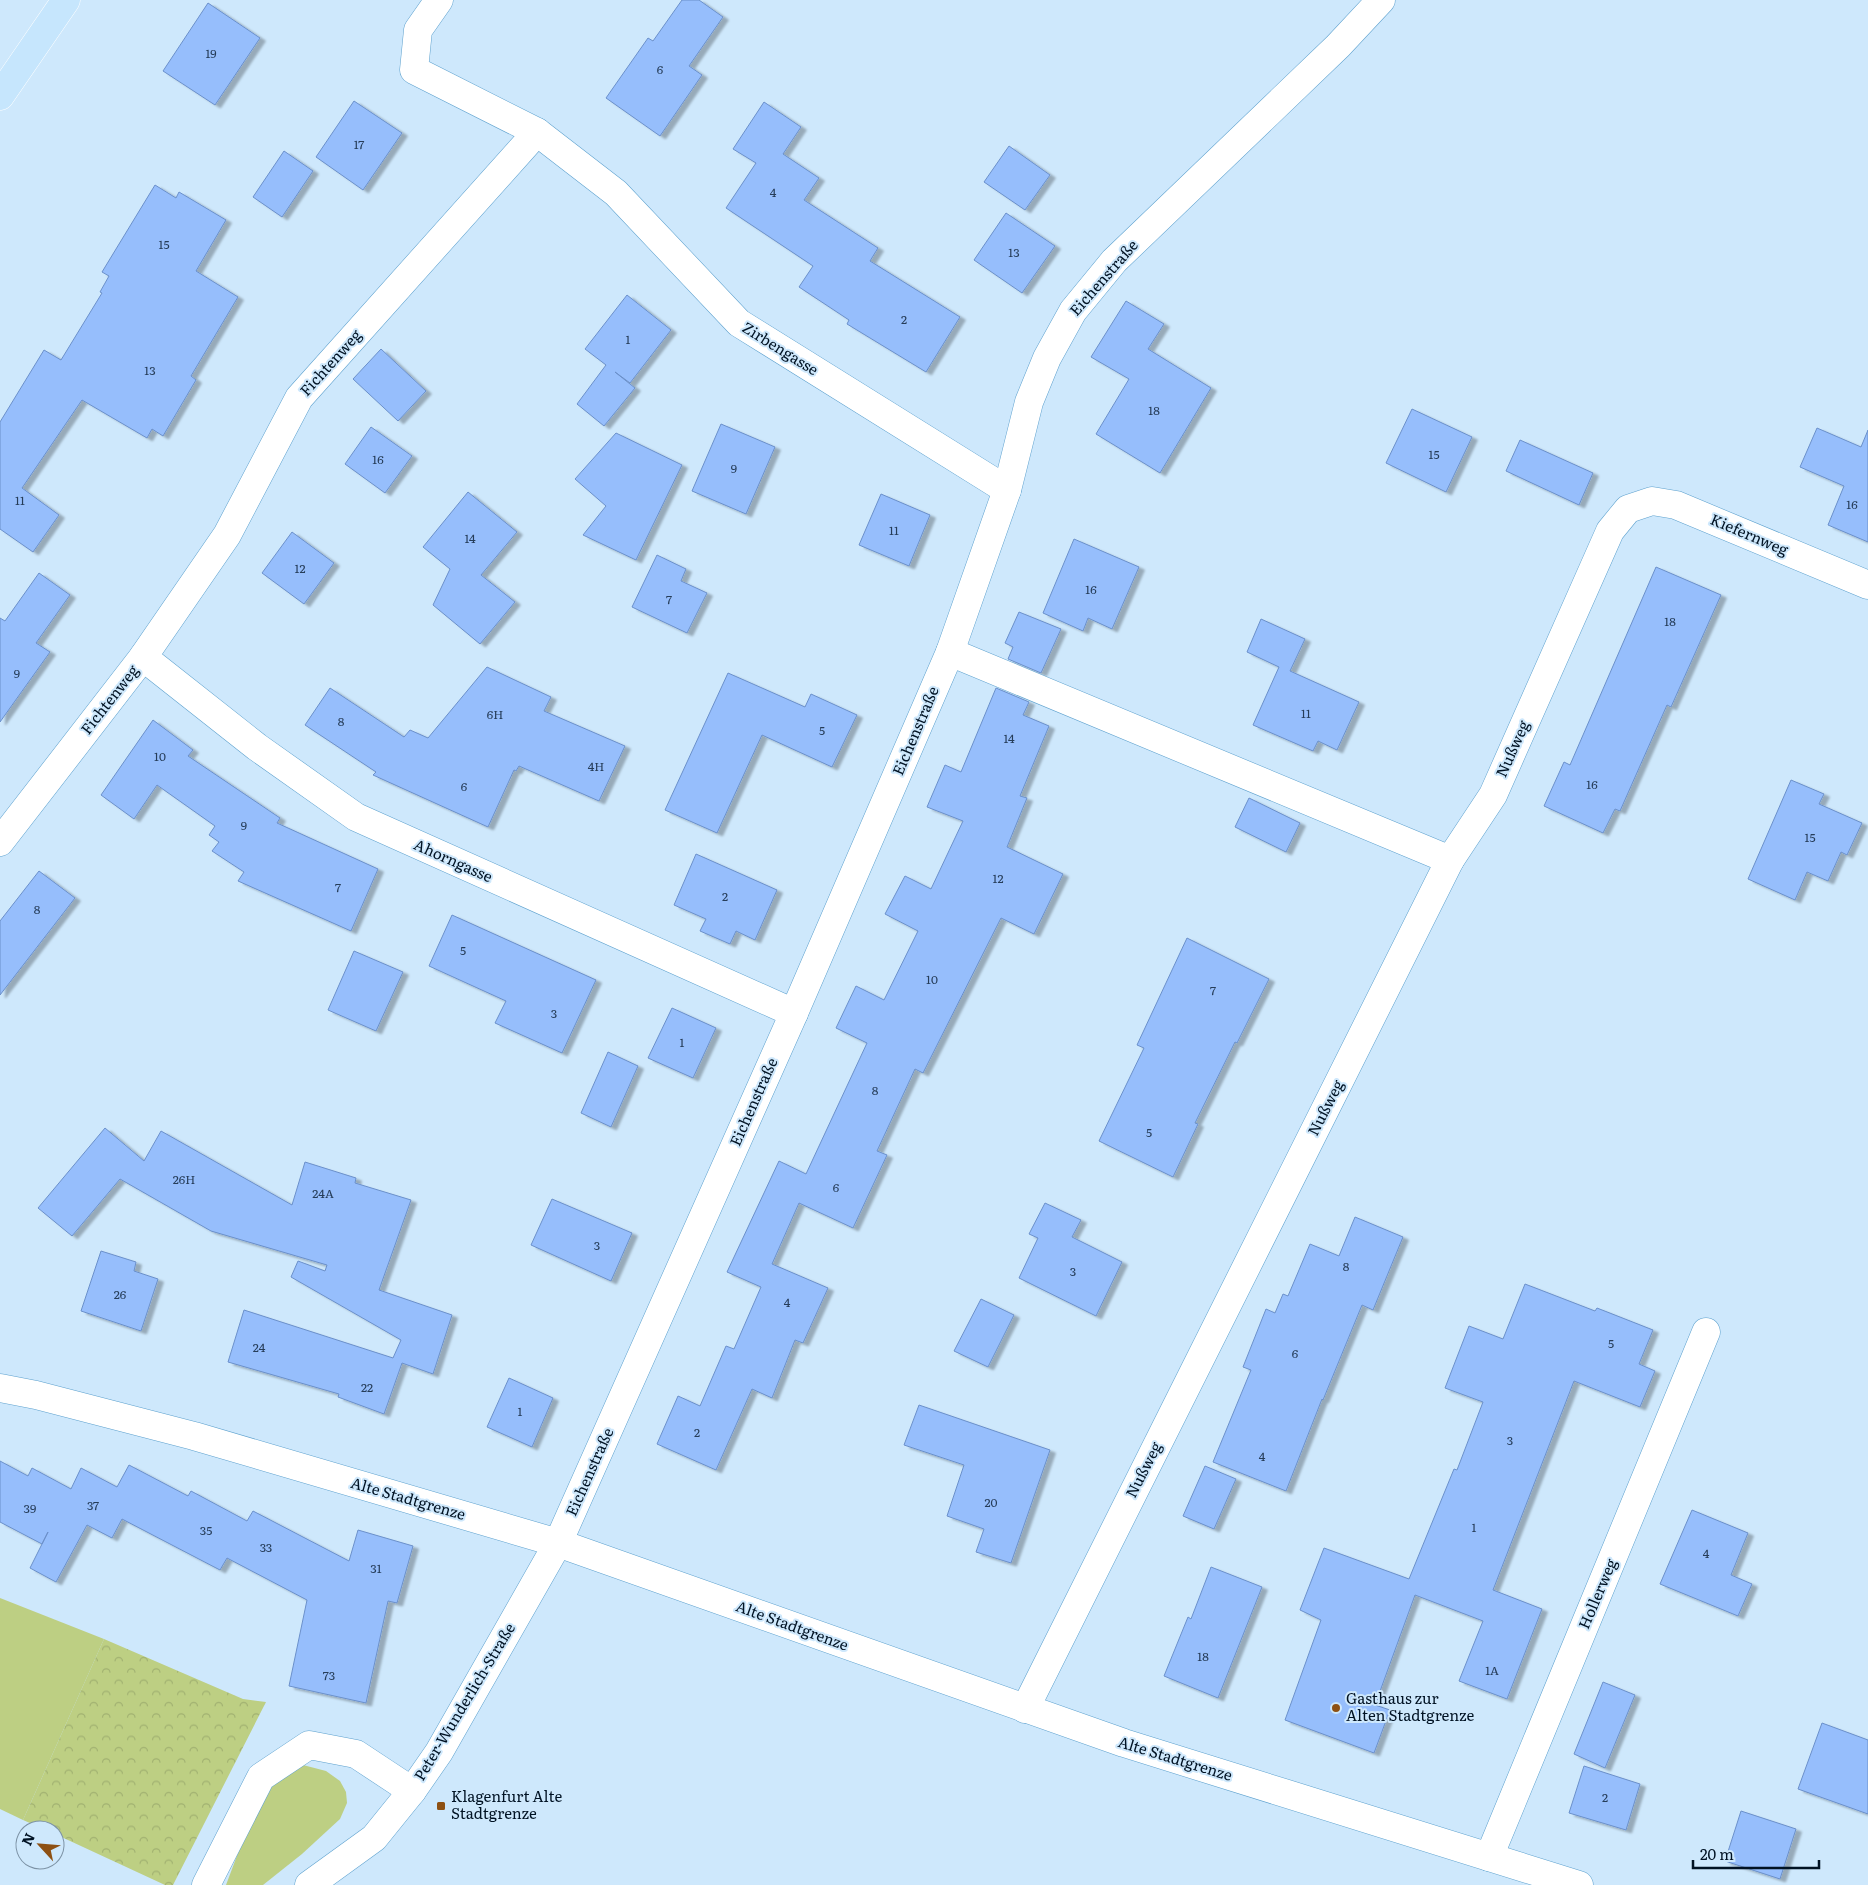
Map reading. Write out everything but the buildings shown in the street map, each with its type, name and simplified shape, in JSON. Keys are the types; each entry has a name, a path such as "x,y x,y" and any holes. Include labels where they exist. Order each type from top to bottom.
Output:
{"main road":[{"path":"0,96 66,0"}],"street":[{"path":"439,0 418,30 414,70 538,132"},
{"name":"Eichenstraße","path":"558,1543 794,1013 950,652 1007,490 1029,402 1047,358 1073,310 1114,261 1338,46 1381,0"},
{"name":"Zirbengasse","path":"538,132 616,193 739,323 1007,490"},
{"name":"Fichtenweg","path":"0,842 143,657 227,535 298,398 538,132"},
{"name":"Kiefernweg","path":"1628,510 1652,501 1676,505 1868,585"},
{"name":"Nußweg","path":"1025,1709 1450,860 1492,795 1610,531 1628,510"},
{"path":"950,652 1450,860"},
{"name":"Ahorngasse","path":"143,657 257,747 356,816 794,1013"},
{"name":"Hollerweg","path":"1489,1857 1706,1332"},
{"name":"Alte Stadtgrenze","path":"0,1388 36,1395 194,1436 558,1543 1124,1743 1579,1885"},
{"name":"Peter-Wunderlich-Straße","path":"326,1880 374,1838 412,1791 439,1752 558,1543"},
{"path":"206,1885 260,1776 309,1745 356,1754 412,1791"}],"green space":[{"path":"0,1598 104,1639 23,1820 0,1809"},
{"path":"104,1639 243,1699 266,1702 173,1885 165,1885 65,1839 65,1820 23,1820"},
{"path":"303,1765 326,1771 340,1781 346,1792 347,1803 340,1819 302,1854 263,1885 226,1885 256,1805 275,1781"}],"place":[{"name":"Gasthaus zur Alten Stadtgrenze","path":"1336,1708"},
{"name":"Klagenfurt Alte Stadtgrenze","path":"441,1806"}]}
